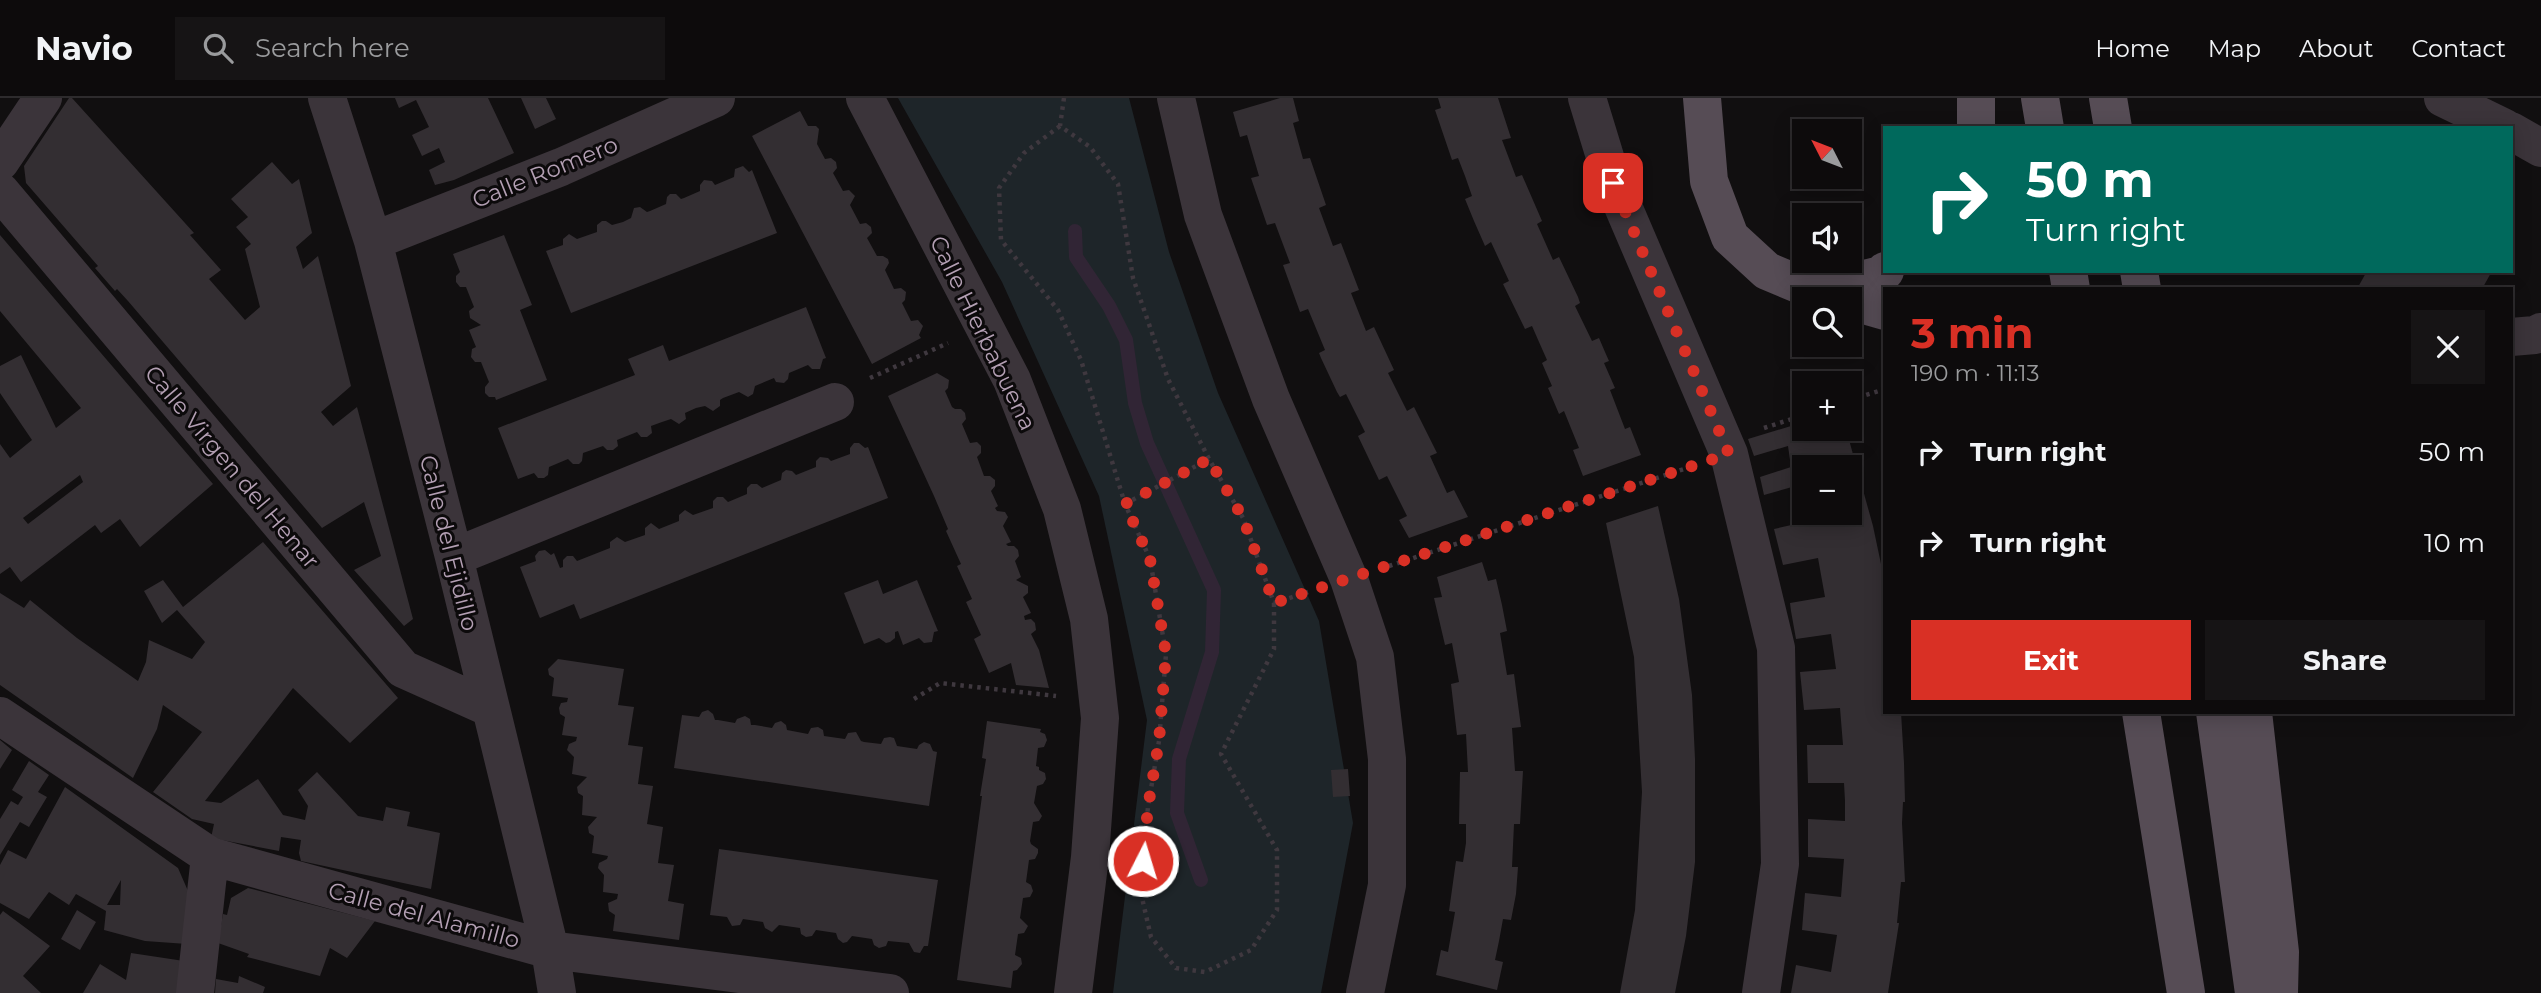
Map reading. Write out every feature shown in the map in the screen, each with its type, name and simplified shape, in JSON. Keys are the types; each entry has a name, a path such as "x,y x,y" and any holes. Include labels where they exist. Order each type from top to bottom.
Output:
{"main road":[{"path":"1702,98 1709,181 1730,237 1767,271 1809,287"},
{"path":"1976,98 1976,126"},
{"path":"2040,98 2045,126"},
{"path":"2108,98 2113,126"},
{"path":"1856,287 1883,273"},
{"path":"1862,304 1883,310"},
{"path":"2113,714 2134,806 2185,987"},
{"path":"2141,714 2185,987"},
{"path":"2215,714 2254,993"},
{"path":"2253,714 2280,952 2279,993"}],"street":[{"path":"0,162 43,98"},
{"name":"Calle del Ejidillo","path":"327,98 373,241 454,557 550,950 557,993"},
{"name":"Calle Romero","path":"373,241 561,167 716,98"},
{"name":"Calle Hierbabuena","path":"865,98 1012,380 1062,509 1089,619 1100,718 1090,857 1073,993"},
{"path":"1176,98 1203,215 1271,399 1349,579 1375,657 1387,759 1387,885 1365,993"},
{"path":"1587,98 1613,183 1729,454 1776,648 1780,864 1761,993"},
{"path":"2443,98 2502,126"},
{"name":"Calle Virgen del Henar","path":"0,191 403,669 490,708"},
{"path":"2513,337 2541,332"},
{"path":"454,557 835,402"},
{"name":"Calle del Alamillo","path":"0,716 209,856 550,950 890,993"},
{"path":"195,993 209,856"}],"path":[{"path":"1060,126 1090,147 1118,184 1133,278 1168,379 1243,518 1274,603 1274,649 1221,754 1277,850 1277,910 1251,950 1205,971 1176,968 1151,937 1140,888 1148,807 1159,741 1166,654 1150,559 1125,504 1081,360 1058,310 1001,240 999,188 1024,153 1060,126 1064,98"},
{"path":"835,402 839,392 984,327"},
{"path":"1862,396 1883,389"},
{"path":"1274,603 1729,454 1749,432 1792,419"},
{"path":"1125,504 1209,459"},
{"path":"914,699 940,684 1098,701"}],"shaded area":[{"path":"898,98 1129,98 1169,252 1218,393 1319,621 1353,823 1321,993 1113,993 1147,720 1099,496 1002,282"}],"building":[{"path":"69,98 72,98 194,233 190,235 221,270 209,279 245,320 260,307 245,249 251,244 236,227 248,217 231,199 272,162 292,184 299,179 312,233 296,247 303,269 318,256 351,386 321,412 333,426 357,407 413,619 404,626 354,570 381,556 364,502 322,528 128,301 117,289 115,291 95,268 98,266 26,183 24,166"},
{"path":"395,98 488,98 514,153 454,180 435,185 429,170 445,162 439,148 422,156 412,135 429,127 416,100 399,108"},
{"path":"521,98 546,98 556,119 535,129"},
{"path":"1280,98 1293,98 1299,121 1293,123 1303,159 1310,158 1326,205 1319,208 1333,246 1341,243 1359,290 1351,293 1366,331 1374,327 1394,370 1388,373 1407,411 1414,407 1437,453 1430,456 1447,493 1454,490 1468,517 1409,538 1399,520 1407,516 1387,476 1379,480 1358,436 1365,432 1346,394 1340,397 1337,392 1321,358 1319,353 1325,350 1308,309 1300,312 1283,265 1290,263 1275,223 1267,225 1251,178 1259,176 1247,135 1240,137 1233,112"},
{"path":"1438,98 1498,98 1511,138 1502,140 1516,177 1522,175 1542,221 1537,224 1553,260 1559,257 1578,297 1580,303 1575,306 1592,341 1599,338 1609,361 1604,363 1615,388 1610,390 1625,429 1630,427 1641,455 1583,476 1573,450 1579,448 1564,411 1559,414 1548,388 1552,386 1542,363 1547,360 1532,326 1525,329 1503,284 1509,281 1491,242 1485,246 1465,199 1472,196 1458,158 1452,160 1435,110 1441,108"},
{"path":"800,111 808,126 816,126 819,129 817,144 825,159 831,158 836,162 837,168 833,173 843,191 849,190 855,196 850,205 860,224 866,223 871,227 872,233 867,238 877,256 888,259 885,270 894,289 901,288 906,292 902,303 911,321 918,320 923,326 919,335 921,338 872,364 752,136"},
{"path":"743,166 749,172 752,170 777,233 571,313 546,251 563,245 563,239 569,234 577,239 597,232 597,225 602,221 612,225 623,222 631,218 634,208 640,207 647,212 666,204 670,194 676,194 681,199 700,191 704,180 712,181 715,185 734,177 735,169"},
{"path":"0,235 213,484 140,547 120,519 101,533 95,525 21,582 10,567 0,574 0,444 10,458 32,440 0,393 0,366 21,355 56,428 81,408 0,311","holes":["80,475 83,482 28,524 23,518"]},
{"path":"504,235 532,305 520,310 547,380 496,400 485,393 489,382 481,362 475,362 471,357 472,349 476,347 469,330 481,325 470,318 469,311 474,307 466,287 460,287 456,282 456,276 460,272 453,254"},
{"path":"2366,273 2491,273 2483,287 2358,287"},
{"path":"806,307 826,358 823,359 820,369 812,369 808,365 789,373 784,383 776,382 774,378 755,386 753,394 748,397 739,392 723,398 720,400 720,406 713,411 705,406 696,408 685,413 686,419 679,424 671,419 651,426 652,433 647,437 641,437 637,432 617,440 618,446 613,450 607,450 603,446 583,453 579,464 573,464 568,459 549,467 548,475 544,478 538,478 534,473 518,479 498,428 635,375 628,359 663,345 669,361"},
{"path":"937,373 949,380 945,391 952,407 965,413 966,419 962,424 970,443 977,442 981,446 981,453 977,457 984,476 995,480 991,491 998,506 995,508 1005,512 1008,517 1003,526 1011,542 1006,544 1018,550 1019,556 1015,561 1021,577 1016,580 1028,586 1028,593 1023,597 1031,613 1024,616 1025,620 1031,619 1035,623 1036,630 1031,634 1039,650 1049,688 1016,685 1011,663 989,673 974,639 981,635 966,602 972,599 957,566 961,564 934,496 888,396"},
{"path":"1792,426 1792,441 1849,441 1853,455 1792,455 1792,487 1764,495 1760,477 1791,467 1788,446 1754,456 1748,439"},
{"path":"854,443 868,447 888,498 580,619 574,604 540,618 520,567 536,561 535,556 539,551 545,550 551,555 554,553 560,568 563,567 563,560 567,556 573,556 577,561 610,548 610,542 617,537 625,542 645,535 645,528 651,523 659,529 679,521 679,515 685,510 693,515 713,508 713,501 717,497 723,497 728,502 747,494 747,488 751,484 762,488 781,480 782,473 786,470 796,475 816,467 816,461 820,457 831,461 850,454"},
{"path":"1862,486 1883,580 1883,714 1901,714 1904,763 1905,802 1902,823 1905,882 1901,882 1899,923 1888,993 1791,993 1796,965 1831,972 1837,935 1802,930 1805,893 1841,897 1844,859 1808,857 1808,819 1845,821 1845,801 1844,783 1808,783 1807,745 1843,745 1840,708 1804,710 1800,672 1836,669 1831,634 1796,639 1791,611 1790,603 1825,597 1818,558 1783,565 1774,529 1792,525 1862,525"},
{"path":"1658,506 1679,599 1692,695 1695,862 1686,936 1675,993 1620,993 1635,910 1642,792 1634,657 1606,523"},
{"path":"263,542 398,698 350,743 293,688 205,801 221,803 258,779 283,815 305,820 308,806 298,790 317,772 358,816 383,821 386,807 410,812 407,826 440,833 431,889 301,861 301,840 281,837 279,851 211,838 214,824 192,819 153,792 202,732 163,705 157,729 133,778 0,685 0,593 24,608 30,600 77,638 138,681 146,662 149,640 192,659 205,642 177,610 162,623 144,591 163,580 183,607"},
{"path":"1482,562 1488,581 1496,579 1502,605 1507,631 1500,633 1507,675 1514,674 1521,727 1512,728 1515,771 1523,771 1520,824 1514,824 1512,867 1518,867 1516,894 1511,920 1503,919 1495,960 1503,962 1497,990 1436,975 1441,950 1448,952 1455,912 1449,911 1456,861 1463,862 1466,843 1466,824 1459,824 1460,772 1468,772 1466,734 1457,735 1451,684 1459,682 1452,643 1445,645 1434,598 1442,597 1437,577"},
{"path":"878,580 883,594 917,580 938,631 934,632 932,642 924,643 919,638 903,645 898,631 890,642 886,643 879,638 864,644 844,593"},
{"path":"558,659 624,669 618,705 634,707 628,745 643,747 638,784 653,786 647,824 663,827 658,863 674,865 668,901 684,904 679,940 613,931 615,915 609,911 608,903 617,899 618,894 603,892 604,875 598,868 599,863 608,856 592,853 594,836 589,833 588,827 597,817 582,815 583,796 578,793 577,787 587,777 572,774 574,757 567,750 577,737 562,735 565,717 560,714 559,708 568,698 552,696 554,678 549,675 548,669"},
{"path":"708,710 715,720 735,723 737,719 745,716 750,719 751,725 772,728 775,723 781,721 787,730 808,734 811,728 818,727 823,730 824,736 845,739 848,733 856,732 864,742 881,744 884,738 890,737 894,738 897,746 917,749 924,742 930,744 933,751 937,752 929,806 674,768 682,715 699,717 702,712"},
{"path":"987,721 1041,729 1040,732 1045,734 1047,740 1044,747 1038,748 1036,766 1045,773 1046,779 1043,784 1037,786 1034,803 1042,816 1039,821 1033,822 1030,841 1038,849 1035,859 1029,860 1026,882 1031,885 1033,891 1030,897 1023,898 1020,918 1028,926 1024,933 1018,934 1015,955 1021,958 1022,964 1013,971 1011,988 957,980 982,796 986,759 982,758"},
{"path":"0,740 12,750 0,769"},
{"path":"29,761 49,775 38,792 47,797 29,827 20,822 0,855 0,819 11,801 18,805 23,797 12,790"},
{"path":"1348,769 1350,796 1333,797 1331,770"},
{"path":"65,787 178,868 188,891 187,944 145,941 104,930 106,911 76,894 69,905 49,892 29,919 0,903 0,865 8,850 26,859","holes":["121,880 120,905 107,905"]},
{"path":"719,849 938,880 928,946 924,946 920,953 914,952 909,943 888,941 886,946 879,948 874,945 872,939 852,936 843,943 836,933 816,930 812,936 806,937 801,934 800,928 779,925 772,932 765,928 763,922 743,919 740,925 732,926 727,917 710,915"},
{"path":"248,888 375,921 347,958 330,948 320,976 247,957 249,954 218,943 223,914 227,915 231,898"},
{"path":"77,910 96,922 80,950 61,939"},
{"path":"3,911 50,946 23,976 41,993 0,993 0,915"},
{"path":"131,953 184,961 180,993 83,993 100,964 126,980"},
{"path":"239,976 265,987 263,993 215,993 216,979 238,983"}],"waterway":[{"path":"1075,231 1076,257 1109,306 1126,340 1135,403 1147,443 1214,590 1212,652 1179,759 1177,813 1201,880"}],"route":[{"path":"1143,861 1148,807 1159,741 1166,654 1150,559 1125,504 1209,459 1243,518 1274,603 1729,454 1613,183"}]}
